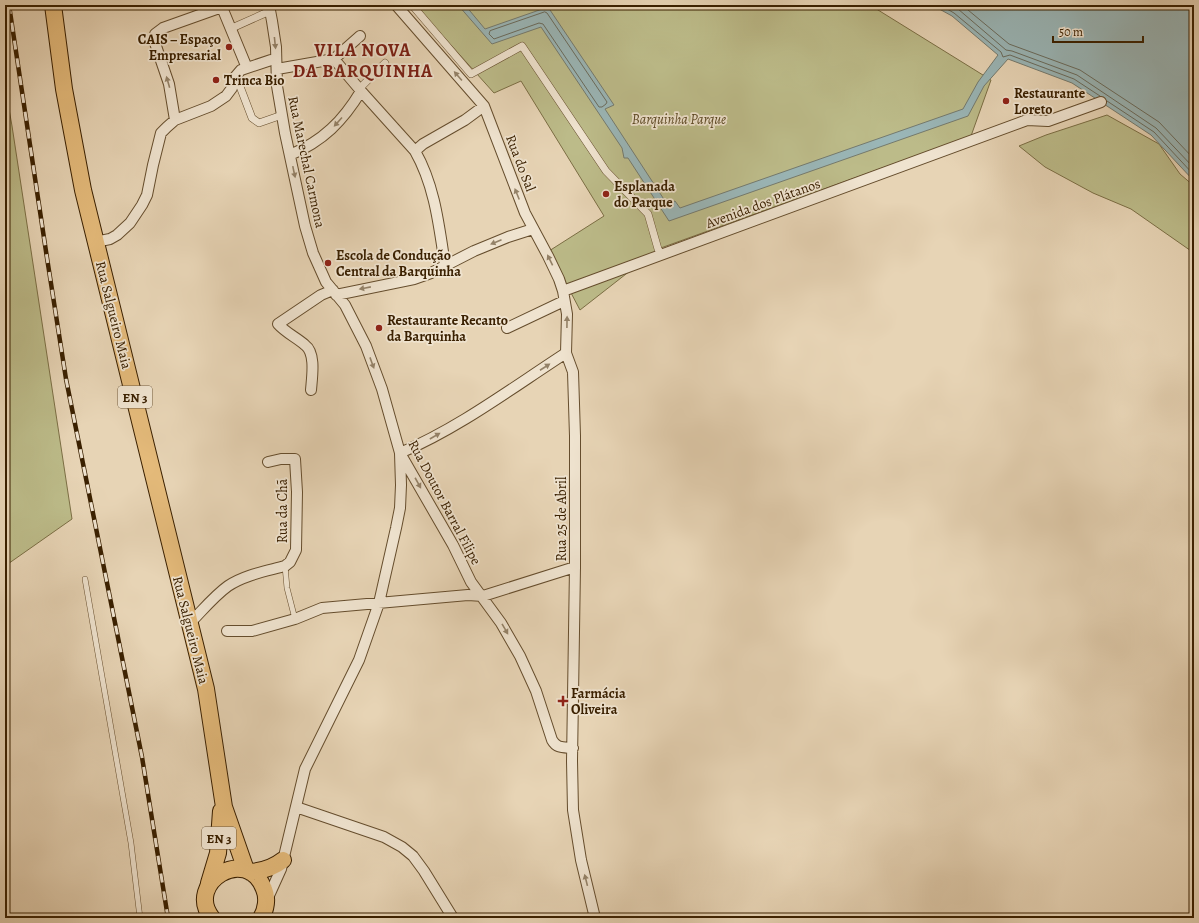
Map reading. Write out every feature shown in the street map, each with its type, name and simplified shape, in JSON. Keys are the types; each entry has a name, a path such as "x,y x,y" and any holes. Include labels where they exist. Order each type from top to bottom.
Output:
{"main road":[{"name":"Rua Salgueiro Maia","path":"53,5 64,89 95,242 133,389 206,689 221,788 228,822 248,871"},
{"name":"Rua Salgueiro Maia","path":"208,887 218,853 221,817 221,788"},
{"path":"248,871 268,869 277,865 283,860"},
{"name":"EN 3","path":"211,917 206,906 205,899 208,887 218,874 236,868 256,875 262,883 266,893 263,911"}],"street":[{"path":"232,28 269,8 280,5"},
{"path":"396,5 484,106 465,120 423,144 415,151"},
{"path":"412,5 471,74 522,46 606,171 648,214 658,249 662,255"},
{"path":"175,120 169,84 155,43 155,34 163,28 221,6 232,28 247,68"},
{"name":"Rua Marechal Carmona","path":"269,8 275,41 277,86 305,226 326,282 345,305 357,327"},
{"path":"95,242 110,239 118,235 136,214 147,195 161,133 175,120 211,106 226,96 232,88 236,76 241,70 271,60 276,65 334,59 360,36"},
{"path":"334,59 415,151 425,171 436,201 445,265"},
{"path":"290,155 317,141 332,129 350,109 360,90 385,63"},
{"path":"236,76 252,118 260,123 282,115"},
{"name":"Avenida dos Plátanos","path":"507,328 564,296 662,255 1027,120 1048,121 1101,102"},
{"name":"Rua do Sal","path":"484,106 508,171 533,230 559,279 564,296"},
{"path":"311,390 312,359 307,346 282,329 278,324 321,295 414,279 431,273 445,265 508,237 533,230"},
{"name":"Rua 25 de Abril","path":"564,296 567,314 566,353 573,372 575,436 576,567 573,810 581,860 595,918"},
{"name":"Rua Doutor Barral Filipe","path":"357,327 366,346 382,389 400,452 453,545 471,582 483,596 501,623 520,656 536,691 553,743 559,747 573,748"},
{"path":"263,911 283,860 305,769 340,702 359,660 379,603 400,508 400,452 422,444 486,406 566,353"},
{"name":"Rua da Chã","path":"268,462 281,459 295,459 297,492 296,550 290,562 285,566"},
{"path":"190,623 229,585 246,577 285,566"},
{"path":"227,631 252,631 295,619 322,608 468,595 483,596 576,567"},
{"path":"296,807 384,837 402,847 413,856 424,871 453,918"}],"lane":[{"path":"285,566 287,588 295,619"},
{"path":"85,579 131,843 140,918"}],"green space":[{"name":"Barquinha Parque","path":"415,5 870,5 991,80 971,136 658,249 580,310 549,251 604,216 521,81 494,93"},
{"path":"5,86 72,519 5,566"},
{"path":"1107,115 1159,144 1180,174 1194,186 1194,253 1131,209 1093,193 1045,167 1019,146 1046,135"}],"water":[{"path":"458,5 465,5 485,29 548,7 614,105 605,109 667,204 675,201 680,208 963,109 978,82 998,55 952,16 932,5 1194,5 1194,181 1151,135 1072,83 1008,59 984,86 968,116 669,221 628,158 624,158 622,148 541,27 492,44"}],"railway":[{"path":"9,5 66,379 142,757 168,918"}],"place":[{"name":"CAIS – Espaço Empresarial","path":"229,47"},
{"name":"Trinca Bio","path":"216,80"},
{"name":"Restaurante Loreto","path":"1006,101"},
{"name":"Esplanada do Parque","path":"606,194"},
{"name":"Escola de Condução Central da Barquinha","path":"328,263"},
{"name":"Restaurante Recanto da Barquinha","path":"379,328"},
{"name":"Farmácia Oliveira","path":"563,701"}],"district":[{"name":"VILA NOVA DA BARQUINHA","path":"363,60"}]}
